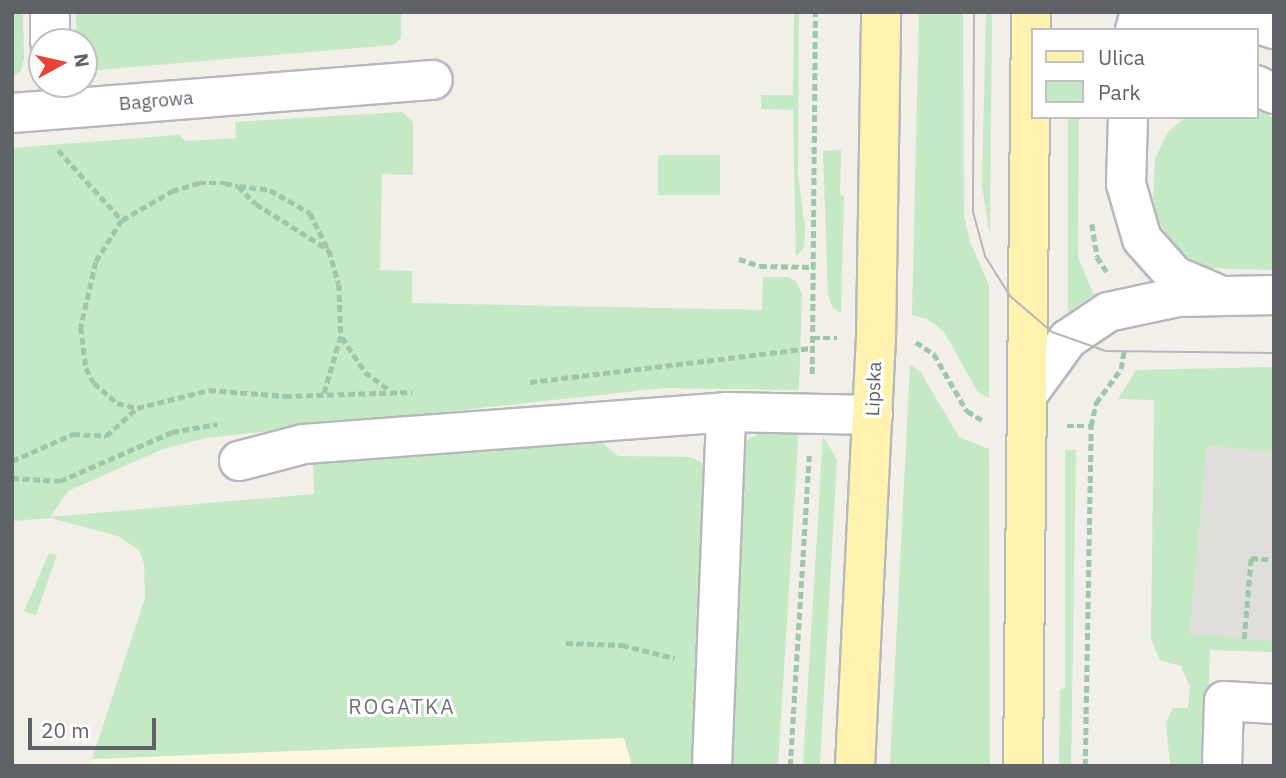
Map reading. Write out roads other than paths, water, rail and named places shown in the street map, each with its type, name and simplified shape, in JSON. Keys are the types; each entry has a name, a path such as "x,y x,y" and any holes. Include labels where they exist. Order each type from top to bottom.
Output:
{"main road":[{"name":"Lipska","path":"855,766 873,415 881,12"},
{"path":"1023,766 1030,119"}],"street":[{"path":"1167,28 1187,16 1207,12"},
{"path":"1220,12 1274,29"},
{"name":"Bagrowa","path":"12,113 433,80"},
{"path":"1258,86 1274,94"},
{"path":"1128,119 1125,164 1129,203 1147,247 1175,276 1217,293"},
{"path":"1125,164 1140,119"},
{"path":"1028,394 1054,354 1097,317 1143,303 1217,293 1274,295"},
{"path":"239,461 304,444 726,412 873,415"},
{"path":"712,766 726,412"},
{"path":"1222,766 1224,701 1274,704"}],"tram line":[{"path":"974,12 973,212 985,256 1010,296 1052,332 1106,351 1274,353"}],"district":[{"name":"ROGATKA","path":"402,706"}]}
